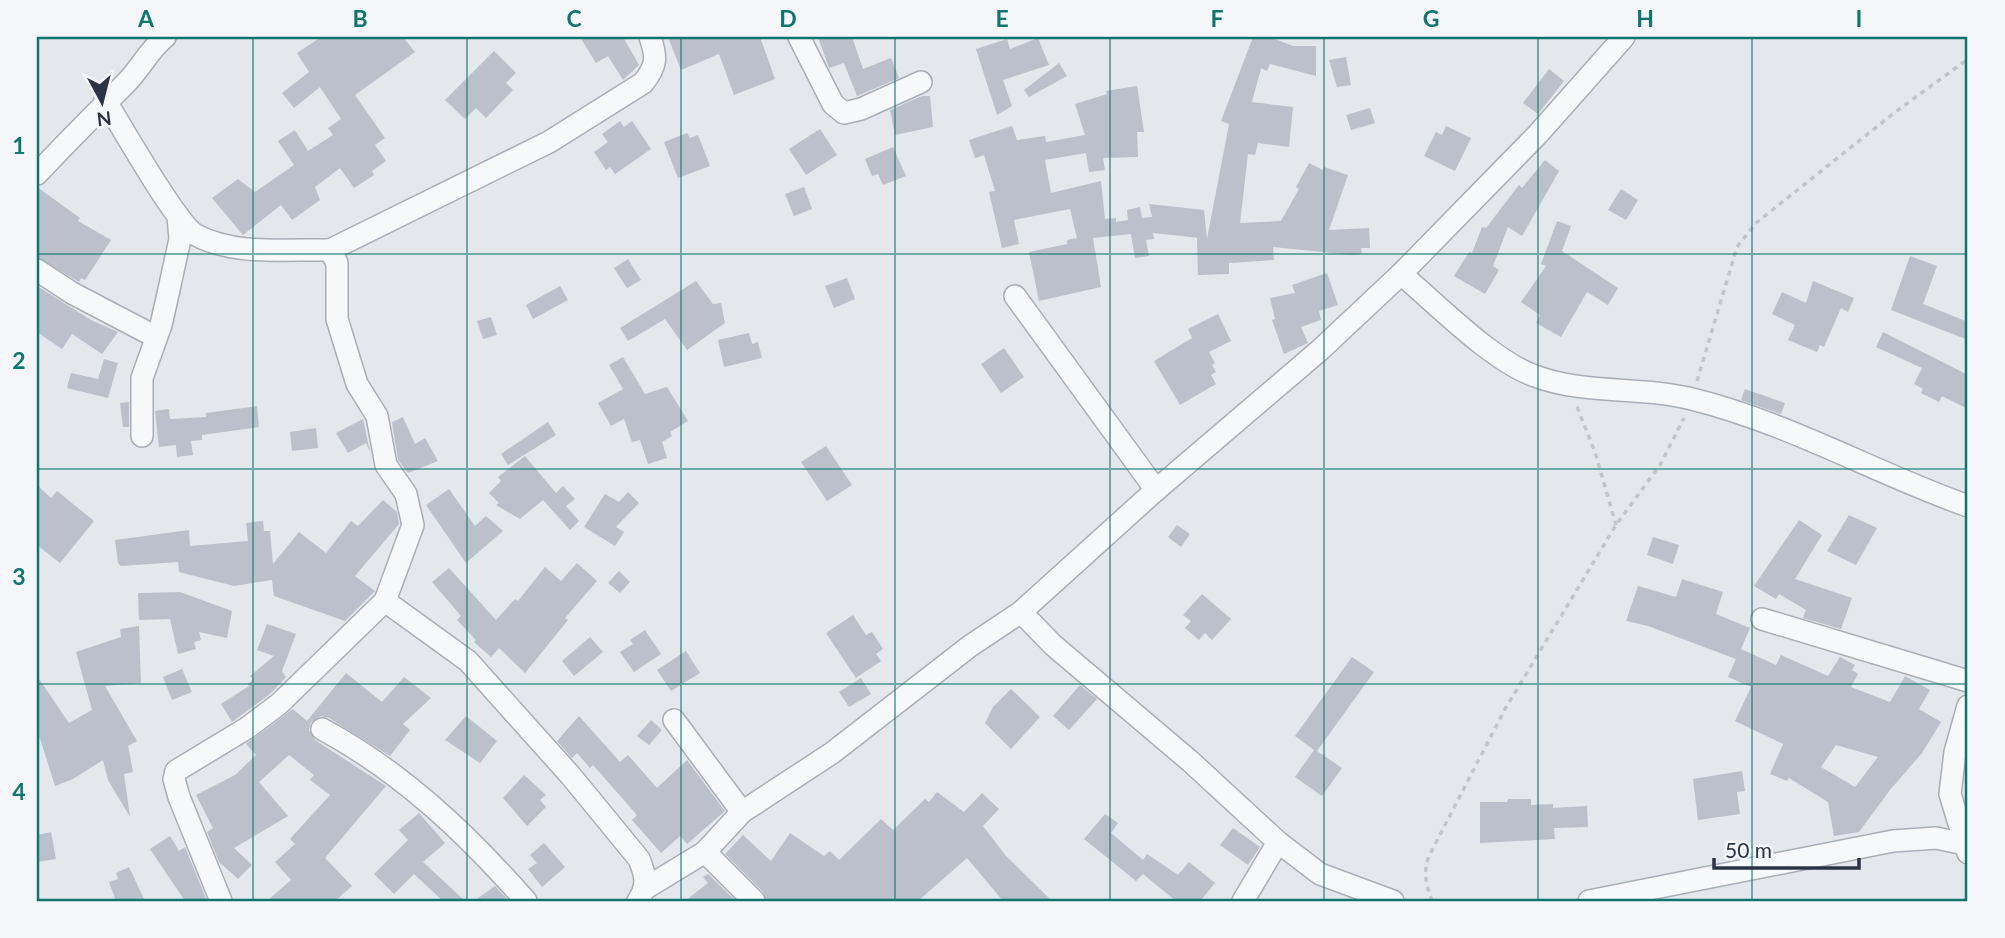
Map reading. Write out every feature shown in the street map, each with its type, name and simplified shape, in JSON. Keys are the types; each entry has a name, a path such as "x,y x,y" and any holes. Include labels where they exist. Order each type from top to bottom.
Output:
{"street":[{"path":"37,174 105,100 127,82 147,52 165,37"},
{"path":"105,100 178,216 194,234 241,248 330,250 549,142 643,83 653,71 657,55 650,37"},
{"path":"799,37 833,104 844,113 861,109 921,82"},
{"path":"642,895 705,852 742,812 832,753 970,646 1021,612 1156,490 1320,350 1401,274 1538,134 1624,37"},
{"path":"142,436 142,378 156,337 180,239 178,216"},
{"path":"221,901 179,797 174,779 176,771 247,728 279,704 385,601 413,525 406,494 386,466 377,416 358,384 337,318 337,263 330,250"},
{"path":"37,270 122,322 156,337"},
{"path":"1401,274 1507,362 1535,376 1566,383 1691,398 1800,434 1911,485 1968,506"},
{"path":"1014,296 1156,490"},
{"path":"385,601 478,672 571,776 639,859 645,872 642,895"},
{"path":"1021,612 1053,645 1190,761 1278,842 1320,874 1393,901"},
{"path":"1762,619 1968,681"},
{"path":"1936,838 1950,794 1955,752 1968,706"},
{"path":"674,720 742,812"},
{"path":"322,729 364,751 420,794 526,901"},
{"path":"1950,794 1967,849"},
{"path":"1589,901 1894,841 1936,838 1967,849"},
{"path":"1243,901 1278,842"},
{"path":"705,852 754,901"}],"path":[{"path":"1432,901 1426,885 1425,868 1429,856 1505,709 1616,525 1677,436 1737,247 1756,223 1894,113 1968,59"},
{"path":"1566,383 1595,452 1616,525"}],"building":[{"path":"321,37 403,37 415,52 355,95 385,138 375,145 386,161 372,171 374,175 354,188 340,168 315,187 320,200 292,220 281,205 243,235 212,198 238,179 255,192 294,165 278,141 295,130 308,151 333,135 328,128 341,119 320,87 294,108 282,93 309,72 297,53"},
{"path":"580,37 623,37 639,65 623,80 608,56 596,63"},
{"path":"668,37 760,37 775,79 734,95 719,54 681,70"},
{"path":"818,37 852,37 863,69 891,58 899,78 857,96 844,63 829,68"},
{"path":"1253,37 1270,37 1293,46 1316,46 1316,76 1270,64 1267,71 1261,68 1252,102 1293,107 1289,147 1258,143 1255,155 1248,154 1240,223 1281,221 1299,189 1296,187 1309,163 1323,170 1324,167 1348,175 1329,230 1369,228 1370,248 1361,248 1362,254 1352,255 1273,247 1274,260 1229,263 1229,274 1198,275 1197,238 1200,238 1153,233 1154,239 1146,240 1149,256 1135,258 1131,234 1093,238 1101,287 1039,301 1029,252 1067,244 1067,240 1077,238 1070,209 1014,220 1019,244 1002,248 989,192 995,191 984,155 975,158 969,140 1012,126 1017,140 1045,136 1046,142 1085,135 1075,104 1107,94 1106,91 1137,86 1144,132 1137,132 1138,157 1103,158 1105,170 1089,172 1086,153 1045,160 1051,193 1101,181 1105,219 1116,218 1116,222 1128,220 1127,210 1140,207 1142,218 1152,217 1149,204 1204,210 1207,239 1229,124 1221,121"},
{"path":"1038,38 1049,65 1003,80 1012,106 997,115 976,49 1007,39 1010,49"},
{"path":"494,51 516,73 506,83 513,90 486,118 476,108 465,119 445,100"},
{"path":"1346,57 1351,85 1337,87 1329,60"},
{"path":"1059,63 1067,76 1029,97 1024,90"},
{"path":"1549,69 1564,81 1538,114 1523,103"},
{"path":"922,96 930,96 933,127 895,135 890,110"},
{"path":"1370,108 1375,123 1351,130 1346,115"},
{"path":"620,121 624,127 632,121 651,149 615,174 610,167 606,170 594,152 608,142 602,134"},
{"path":"1446,126 1471,138 1455,171 1424,156 1436,132 1442,135"},
{"path":"820,129 837,155 806,175 789,149"},
{"path":"687,133 690,138 698,135 710,166 678,178 664,142"},
{"path":"893,147 906,176 883,185 878,174 872,176 865,159"},
{"path":"1545,160 1559,171 1522,236 1508,227 1493,266 1499,270 1485,294 1454,276 1469,252 1472,253 1482,227 1486,228 1519,185 1522,188"},
{"path":"37,187 80,218 78,221 111,240 85,280 81,278 79,282 37,257"},
{"path":"804,187 812,209 794,216 785,194"},
{"path":"1621,189 1638,200 1626,220 1608,210"},
{"path":"1557,221 1571,226 1562,251 1618,288 1608,305 1587,292 1561,337 1536,323 1540,315 1521,302 1546,266 1541,264"},
{"path":"1910,256 1937,266 1923,304 1968,322 1968,340 1891,310"},
{"path":"628,259 641,280 627,288 614,268"},
{"path":"1327,273 1338,305 1319,311 1321,320 1301,327 1308,343 1284,354 1272,320 1275,319 1270,298 1295,293 1292,285"},
{"path":"847,278 855,299 834,308 825,286"},
{"path":"696,281 713,304 721,303 725,323 687,350 665,319 628,341 620,328"},
{"path":"1813,281 1854,298 1848,312 1841,308 1824,347 1820,345 1817,352 1788,340 1795,325 1772,314 1782,292 1806,303"},
{"path":"37,286 91,320 118,332 102,354 72,334 62,349 37,332"},
{"path":"560,286 568,300 533,319 526,305"},
{"path":"1218,314 1231,341 1209,352 1215,363 1212,365 1216,372 1211,375 1216,384 1180,405 1154,361 1192,338 1188,329"},
{"path":"491,317 497,335 483,339 477,321"},
{"path":"1883,332 1968,375 1968,409 1942,396 1939,402 1921,393 1923,389 1914,384 1922,368 1876,347"},
{"path":"749,333 752,344 758,342 762,358 724,367 718,340"},
{"path":"1004,348 1024,377 1001,393 981,364"},
{"path":"623,357 645,394 667,387 688,421 670,432 672,436 662,442 667,458 648,464 640,440 632,442 624,419 611,426 598,403 623,389 609,365"},
{"path":"104,359 118,363 108,398 67,388 71,373 98,379"},
{"path":"1745,389 1785,403 1781,414 1741,400"},
{"path":"129,402 129,427 123,427 120,403"},
{"path":"257,406 259,427 202,435 202,440 191,441 193,455 177,457 176,445 159,447 155,411 169,409 170,419 206,417 206,413"},
{"path":"403,417 415,444 425,438 438,461 408,473 398,460 392,422"},
{"path":"363,419 370,452 366,443 348,453 336,433"},
{"path":"548,422 556,435 508,465 501,454"},
{"path":"316,428 318,448 292,451 290,432"},
{"path":"826,446 852,485 827,501 801,462"},
{"path":"525,456 556,493 563,486 575,499 566,506 579,521 570,530 543,500 520,519 496,505 499,503 489,493 501,481 498,477"},
{"path":"37,485 51,498 57,491 94,521 60,563 37,545"},
{"path":"449,489 475,526 486,516 503,531 466,563 426,505"},
{"path":"628,492 639,503 616,527 624,532 615,546 584,527 605,494 619,502"},
{"path":"383,500 397,512 399,524 355,576 375,591 345,621 274,596 272,580 234,586 179,572 178,562 121,566 118,563 115,540 189,530 190,546 248,541 246,523 263,521 264,531 270,531 273,564 299,532 326,553 351,521 358,526"},
{"path":"1849,515 1877,528 1856,565 1827,551"},
{"path":"1799,520 1822,535 1795,579 1852,598 1841,629 1803,618 1806,610 1779,594 1776,599 1754,586"},
{"path":"1177,525 1190,534 1181,547 1168,537"},
{"path":"1653,537 1679,545 1673,564 1647,555"},
{"path":"577,563 597,581 565,618 568,620 525,673 499,648 491,657 474,642 476,640 457,620 461,616 432,582 449,568 496,620 515,599 518,601 545,567 561,581"},
{"path":"619,571 630,582 620,593 608,583"},
{"path":"1682,579 1723,592 1716,614 1750,628 1741,649 1776,665 1781,655 1828,676 1840,657 1855,665 1852,670 1858,674 1851,687 1890,702 1905,676 1930,690 1919,709 1941,722 1922,753 1859,832 1834,836 1828,802 1789,778 1787,781 1770,774 1783,744 1735,721 1751,687 1728,677 1736,659 1648,626 1626,621 1638,586 1676,597","holes":["1836,745 1878,757 1855,787 1821,767"]},
{"path":"180,592 232,611 227,638 199,632 201,640 194,642 196,649 178,654 170,619 139,620 138,593"},
{"path":"1202,594 1231,619 1212,640 1205,633 1199,640 1185,628 1191,621 1183,615"},
{"path":"853,615 866,635 872,632 883,649 876,654 881,661 856,678 826,633"},
{"path":"267,624 296,634 282,671 286,677 270,694 232,722 221,704 249,686 253,679 250,676 274,656 257,650"},
{"path":"139,626 141,683 105,686 137,741 128,746 133,772 124,774 130,817 108,780 103,760 73,779 55,786 37,729 37,676 69,723 92,710 76,652 121,637 120,629"},
{"path":"645,630 661,654 634,672 620,652 633,644 630,640"},
{"path":"590,637 603,652 574,676 562,661"},
{"path":"686,651 700,673 671,691 657,670"},
{"path":"1352,657 1374,672 1317,751 1342,768 1322,796 1295,777 1314,750 1295,736"},
{"path":"182,669 192,692 172,700 163,677"},
{"path":"346,673 382,702 404,677 431,698 403,724 410,730 390,756 329,718 321,716 311,722 309,730 315,740 386,786 325,858 352,886 335,901 267,901 291,880 275,862 295,844 290,839 330,795 310,780 314,775 289,755 259,782 288,816 234,848 252,865 238,879 219,862 207,832 213,828 196,795 235,775 256,755 246,744 293,709 307,721"},
{"path":"861,678 871,694 849,707 839,692"},
{"path":"1080,685 1097,699 1069,730 1053,716"},
{"path":"1011,689 1040,717 1011,749 985,723 993,707"},
{"path":"466,716 497,741 480,763 445,740"},
{"path":"579,716 620,762 628,755 657,788 687,760 725,811 687,844 680,836 661,853 632,820 637,815 593,765 590,768 577,753 572,758 557,741"},
{"path":"651,720 662,730 649,745 637,736"},
{"path":"1742,771 1745,791 1737,792 1740,814 1698,820 1693,779"},
{"path":"524,775 546,795 540,800 546,807 527,826 503,798"},
{"path":"937,792 964,812 982,793 999,809 983,826 1006,856 1052,901 1003,901 967,858 918,901 767,901 763,892 725,854 743,835 771,861 790,833 824,856 830,851 839,860 881,819 893,830 925,799 929,802"},
{"path":"1508,799 1531,799 1531,805 1553,804 1553,808 1587,806 1588,827 1554,828 1555,839 1480,843 1480,802 1507,802"},
{"path":"419,813 445,843 423,862 465,901 443,901 414,874 394,894 374,874 408,840 399,830"},
{"path":"1105,814 1118,823 1111,833 1143,860 1147,854 1178,875 1189,862 1215,883 1200,901 1176,901 1143,874 1136,881 1084,839"},
{"path":"1233,828 1260,847 1248,865 1220,845"},
{"path":"51,832 56,859 37,862 37,835"},
{"path":"170,836 179,851 185,847 207,901 185,901 150,849"},
{"path":"544,843 565,867 542,887 528,869 537,863 530,855"},
{"path":"129,867 145,901 116,901 109,882 118,879 116,873"},
{"path":"708,874 736,901 685,901 708,883 703,877"},
{"path":"495,886 509,901 474,901"}]}
